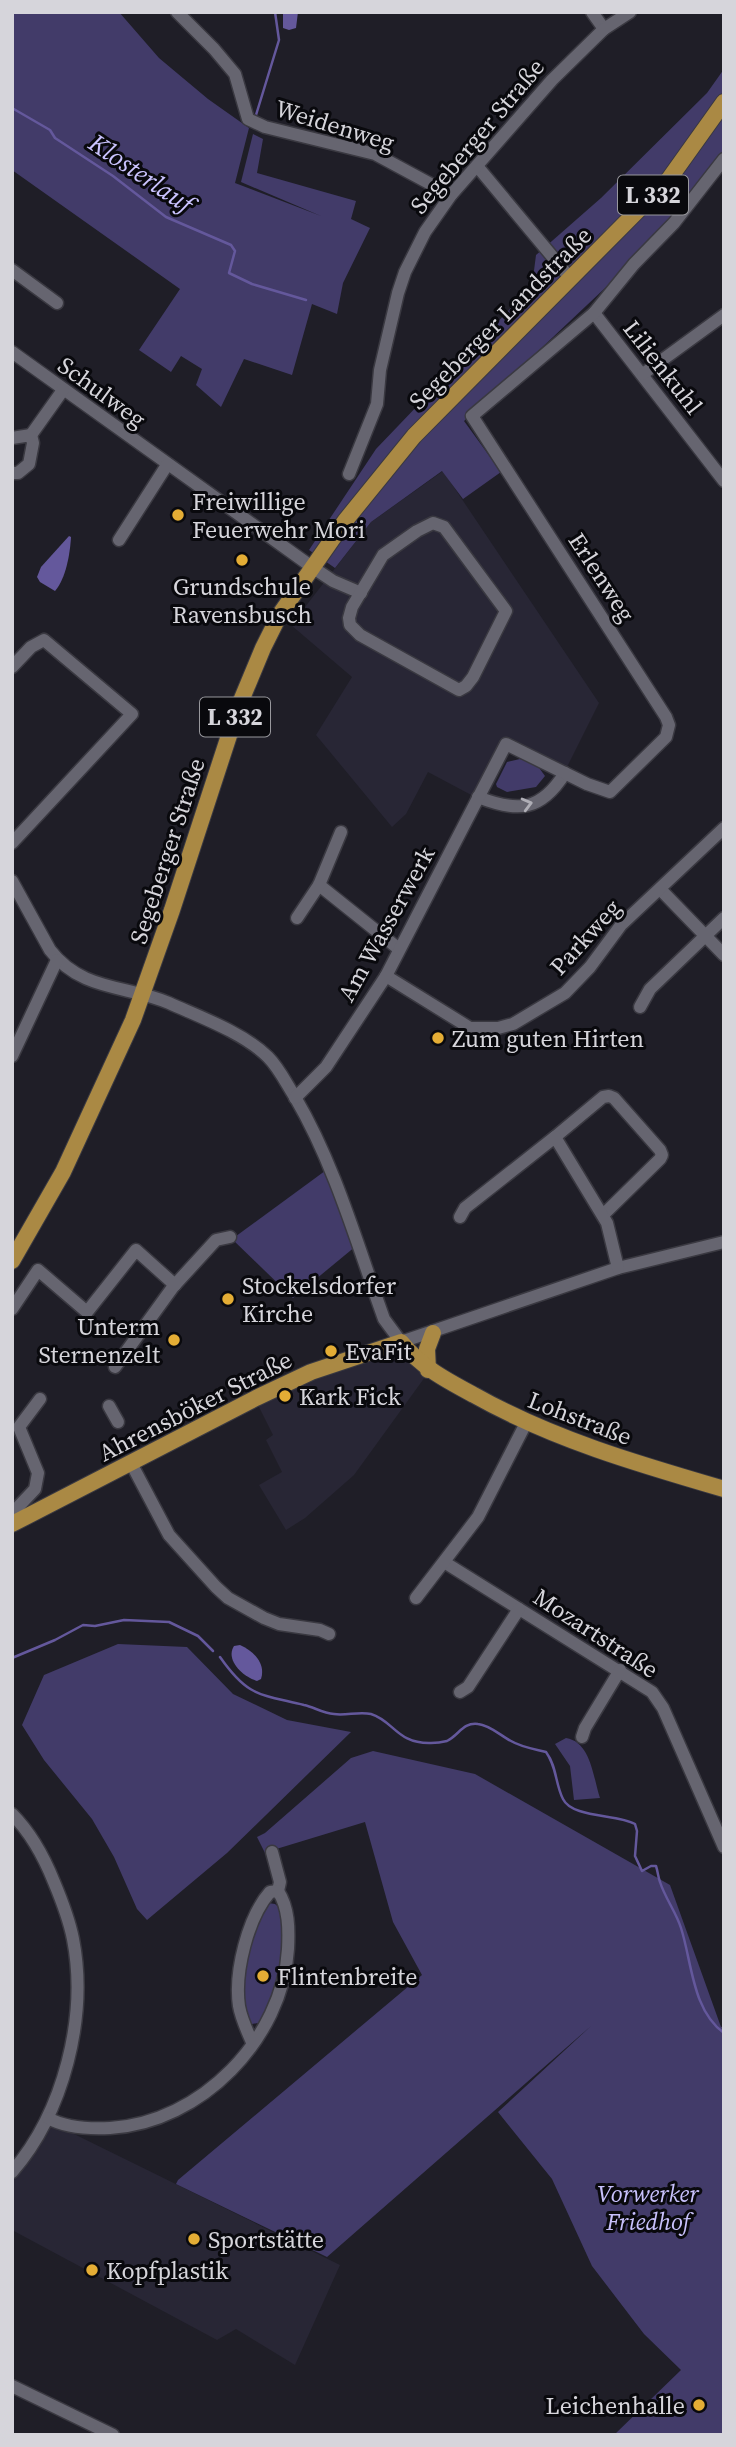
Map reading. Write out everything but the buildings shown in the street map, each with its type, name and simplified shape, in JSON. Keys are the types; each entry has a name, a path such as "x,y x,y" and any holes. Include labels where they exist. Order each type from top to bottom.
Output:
{"main road":[{"name":"Segeberger Landstraße","path":"414,436 669,179 724,102"},
{"name":"Segeberger Straße","path":"12,1261 63,1172 143,995 238,708 280,614 345,521 414,436"},
{"path":"428,1370 427,1349 433,1333"},
{"name":"Lohstraße","path":"401,1342 428,1370 526,1423 579,1444 724,1489"},
{"name":"Ahrensböker Straße","path":"13,1523 298,1378 401,1342"}],"street":[{"name":"Weidenweg","path":"177,12 235,74 248,119 265,127 375,154 452,195"},
{"path":"592,12 604,29"},
{"name":"Segeberger Straße","path":"349,474 377,404 380,370 405,272 425,232 452,195 552,80 604,29 630,12"},
{"path":"594,313 634,264 674,223 724,159"},
{"path":"477,166 571,279"},
{"path":"12,270 57,303"},
{"name":"Lilienkuhl","path":"594,313 724,481"},
{"name":"Erlenweg","path":"506,744 587,784 610,792 666,737 669,725 614,634 472,416 594,313"},
{"path":"642,374 724,315"},
{"name":"Schulweg","path":"12,352 312,567 333,581 361,593"},
{"path":"12,473 18,473 29,464 33,450 31,435 63,390"},
{"path":"12,438 31,435"},
{"path":"119,540 167,465"},
{"path":"433,523 444,527 506,611 473,677 466,687 459,690 360,635 351,625 349,618 361,593 383,555 433,523"},
{"path":"12,667 31,647 44,640 132,714 12,843"},
{"name":"Am Wasserwerk","path":"295,1098 326,1067 386,976 506,744"},
{"path":"478,797 506,807 533,804 555,789 565,772"},
{"name":"Parkweg","path":"386,976 470,1028 498,1028 513,1024 565,993 590,967 621,925 724,828"},
{"path":"297,918 319,885 341,832"},
{"path":"12,881 57,960 78,975 119,990 166,1001 229,1031 260,1050 274,1064 329,1164 384,1319 401,1342"},
{"path":"319,885 399,949"},
{"path":"660,889 724,956"},
{"path":"640,1007 650,989 724,918"},
{"path":"12,1056 57,960"},
{"path":"460,1217 465,1208 603,1097 609,1096 614,1098 662,1155 603,1215"},
{"path":"555,1137 603,1215 618,1268"},
{"path":"115,1367 175,1285 216,1240 230,1237"},
{"name":"Ahrensböker Straße","path":"401,1342 618,1268 724,1242"},
{"path":"12,1308 38,1270 87,1311 136,1250 175,1285"},
{"path":"13,1523 19,1506 35,1489 38,1473 19,1427 40,1399"},
{"path":"109,1406 118,1422"},
{"path":"416,1598 478,1517 526,1423"},
{"path":"131,1462 169,1535 228,1598 279,1624 320,1630 328,1634"},
{"name":"Mozartstraße","path":"444,1562 652,1692 658,1699 724,1847"},
{"path":"460,1692 468,1687 519,1609"},
{"path":"582,1737 620,1670"},
{"path":"12,1814 25,1828 45,1859 69,1923 77,1967 69,2050 48,2118 29,2153 12,2172"},
{"path":"48,2118 58,2123 92,2129 137,2124 162,2117 206,2092 226,2076 258,2036 278,2002 286,1969 289,1929 278,1891 280,1882 272,1853"},
{"path":"252,2042 239,2005 240,1970 247,1936 260,1903 270,1892 278,1891"},
{"path":"12,2386 113,2435"}],"shaded area":[{"path":"283,12 298,12 296,28 283,28"},
{"path":"443,471 599,703 566,769 505,738 475,797 428,772 406,814 392,827 316,735 352,677 291,625 371,522"},
{"path":"69,536 67,566 55,591 40,582 37,577 41,567"},
{"path":"390,1355 406,1359 425,1377 354,1475 305,1518 286,1530 259,1485 282,1472 266,1440 273,1435 258,1405 310,1379"},
{"path":"240,1645 258,1659 262,1668 261,1679 257,1681 246,1676 237,1667 232,1651 234,1646"},
{"path":"49,2124 340,2265 295,2365 236,2329 217,2340 12,2230 12,2172"}],"green space":[{"path":"12,12 119,12 159,58 208,99 249,128 235,183 321,216 241,182 253,134 263,139 257,173 356,201 351,219 370,228 343,283 337,314 312,304 292,375 244,359 221,407 196,385 202,369 181,356 171,372 139,350 180,289 12,170"},
{"path":"724,69 724,150 702,180 670,221 621,273 464,421 501,472 463,499 442,471 371,522 335,568 309,550 376,449 532,286 536,255 601,198 707,93"},
{"path":"520,759 537,765 545,776 536,787 507,792 497,787 507,762"},
{"path":"329,1168 356,1246 293,1298 232,1239"},
{"path":"118,1644 187,1647 233,1694 287,1720 351,1732 227,1853 147,1920 137,1909 114,1857 92,1819 44,1760 22,1725 44,1675"},
{"path":"566,1738 581,1746 586,1753 600,1798 574,1800 570,1766 555,1744"},
{"name":"Vorwerker Friedhof","path":"373,1751 475,1774 670,1885 721,2027 724,2026 724,2435 614,2435 681,2370 644,2334 592,2266 552,2179 498,2112 591,2026 327,2257 176,2184 422,1975 393,1922 365,1822 273,1850 266,1855 257,1837 351,1758"},
{"path":"268,1903 275,1904 282,1910 284,1960 263,2022 252,2024 247,2021 242,1993 249,1942"}],"waterway":[{"path":"256,115 279,40 275,12"},
{"name":"Klosterlauf","path":"12,108 50,130 55,138 113,176 166,217 231,245 235,251 229,273 252,284 306,300"},
{"path":"12,1658 83,1625 95,1626 124,1620 169,1622 198,1636 213,1651"},
{"path":"220,1657 247,1687 265,1696 330,1713 371,1714 411,1740 431,1743 447,1741 465,1727 478,1724 491,1728 519,1745 546,1752 552,1763 560,1793 568,1805 585,1813 635,1824 635,1856 642,1871 656,1866 662,1888 681,1928 699,1999 713,2023 724,2033"}],"place":[{"name":"Freiwillige Feuerwehr Mori","path":"178,515"},
{"name":"Grundschule Ravensbusch","path":"242,560"},
{"name":"Zum guten Hirten","path":"438,1038"},
{"name":"Stockelsdorfer Kirche","path":"228,1299"},
{"name":"Unterm Sternenzelt","path":"174,1340"},
{"name":"EvaFit","path":"331,1351"},
{"name":"Kark Fick","path":"285,1396"},
{"name":"Flintenbreite","path":"263,1976"},
{"name":"Sportstätte","path":"194,2239"},
{"name":"Kopfplastik","path":"92,2270"},
{"name":"Leichenhalle","path":"699,2405"}]}
